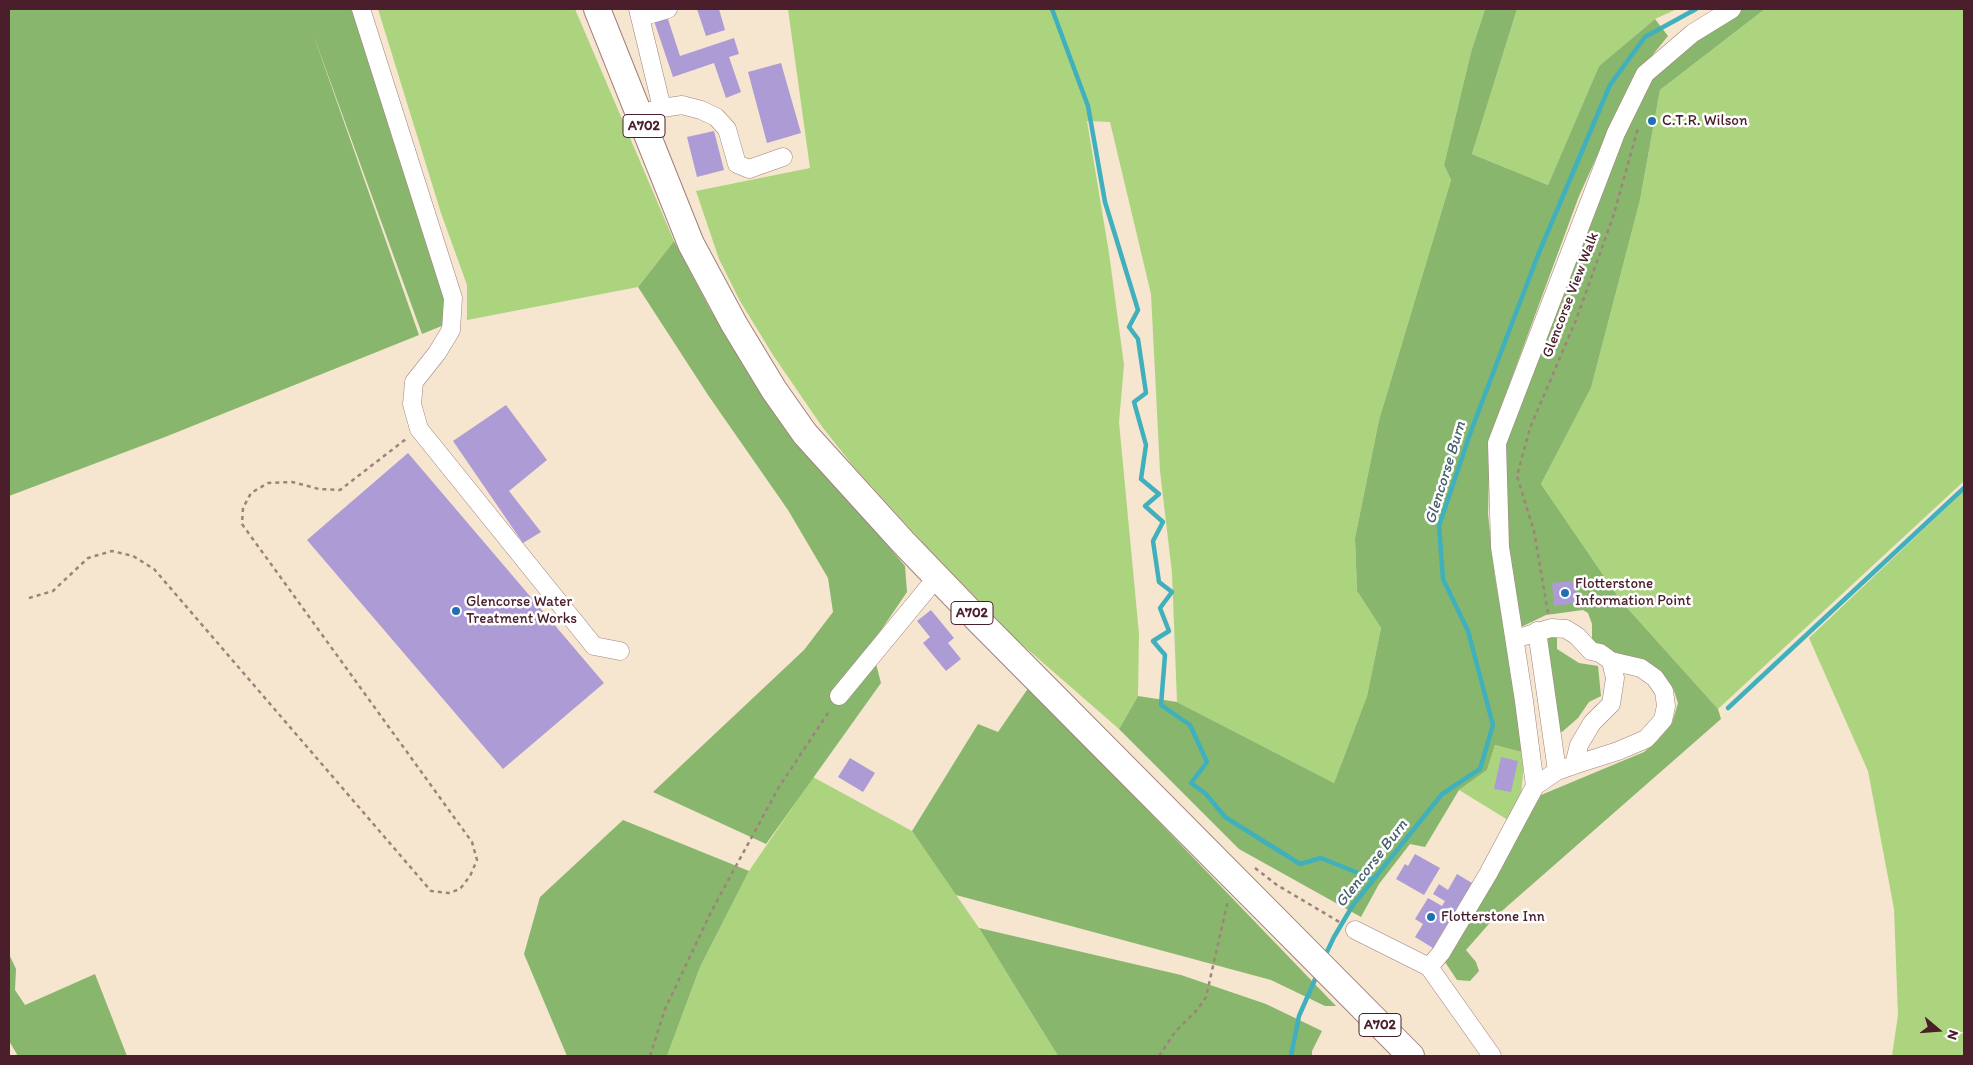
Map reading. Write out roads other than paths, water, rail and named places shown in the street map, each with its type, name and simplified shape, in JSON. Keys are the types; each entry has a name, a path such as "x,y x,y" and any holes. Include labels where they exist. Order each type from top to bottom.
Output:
{"highway":[{"name":"A702","path":"597,9 651,111 690,244 734,324 774,390 805,434 937,578 1242,870 1300,945 1411,1056"}],"lane":[{"path":"361,9 453,298 451,330 437,353 414,382 412,404 420,429 594,646 620,651"},
{"path":"668,9 640,13 651,111 682,105 716,117 727,129 737,164 749,169 783,157"},
{"path":"1535,786 1515,639 1500,547 1497,443 1616,133 1645,74 1692,33 1732,9"},
{"path":"839,696 937,578"},
{"path":"1429,968 1488,874 1535,786 1565,768 1618,751 1646,739 1663,720 1666,706 1664,691 1655,678 1641,668 1611,661 1600,653 1591,652 1577,636 1566,629 1544,630 1515,639"},
{"path":"1544,630 1565,768"},
{"path":"1565,768 1592,722 1611,704 1616,678 1611,661"},
{"path":"1355,930 1429,968 1492,1056"}],"waterway":[{"path":"1052,9 1088,106 1105,202 1138,310 1129,327 1138,339 1146,393 1134,402 1146,445 1141,479 1159,494 1145,506 1163,522 1153,541 1159,582 1172,592 1160,608 1169,631 1153,641 1165,655 1161,705 1190,725 1207,762 1191,783 1206,794 1225,817 1300,864 1321,858 1373,879"},
{"name":"Glencorse Burn","path":"1325,956 1353,905 1442,794 1480,769 1493,725 1468,631 1443,579 1439,526 1471,431 1538,255 1610,85 1645,37 1696,9"},
{"path":"1728,708 1964,488"},
{"name":"Glencorse Burn","path":"1291,1056 1299,1016 1317,975"}],"place":[{"name":"C.T.R. Wilson","path":"1652,121"},
{"name":"Flotterstone Information Point","path":"1565,593"},
{"name":"Glencorse Water Treatment Works","path":"456,611"},
{"name":"Flotterstone Inn","path":"1431,917"}]}
